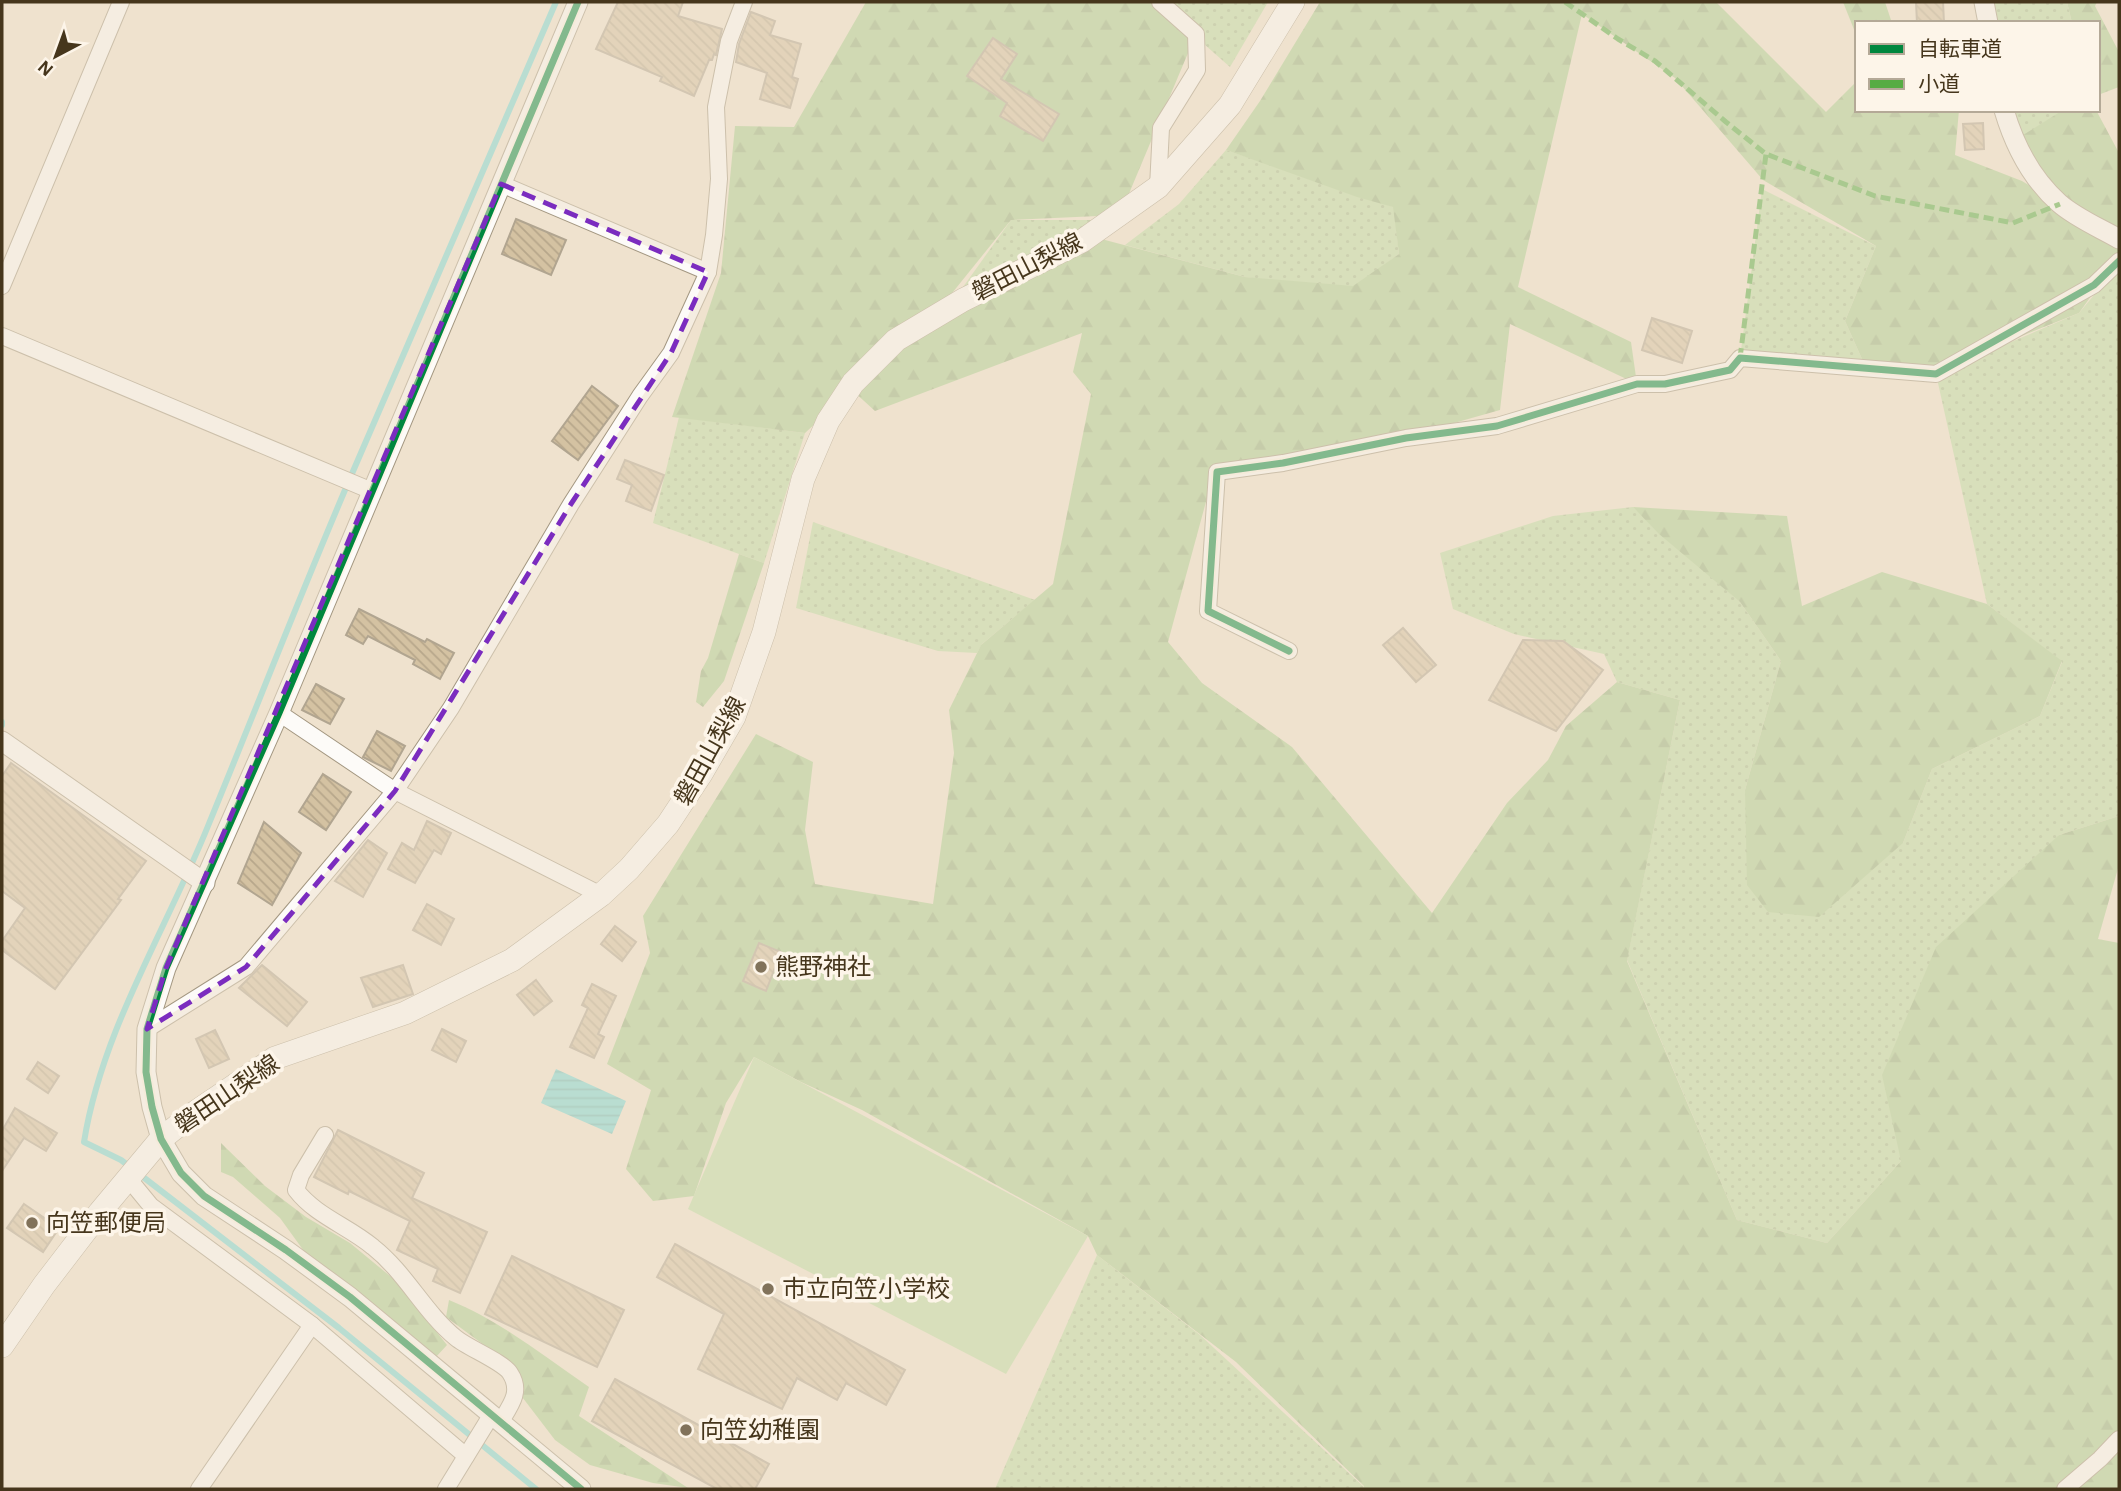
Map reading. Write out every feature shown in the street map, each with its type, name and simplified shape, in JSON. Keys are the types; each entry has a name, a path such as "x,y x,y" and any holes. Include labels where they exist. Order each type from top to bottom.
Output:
{"main road":[{"name":"磐田山梨線","path":"2,1346 52,1274 128,1178 160,1139 190,1116 275,1058 405,1013 512,960 601,895 629,869 668,824 734,717 764,632 803,479 828,421 853,383 896,340 962,300 1082,242 1158,187 1230,104 1293,2"}],"street":[{"path":"2,286 121,2"},
{"path":"578,2 279,713 166,968 147,1030 146,1072 160,1139 181,1174 204,1196 286,1250 350,1297 581,1489"},
{"path":"147,1030 246,967 395,791 451,708 571,504 640,396 671,353 708,272 719,179 716,107 729,41 744,2"},
{"path":"1158,187 1161,128 1197,70 1196,34 1160,2"},
{"path":"1984,2 1988,21"},
{"path":"2005,112 2010,130 2041,184 2060,204 2119,239"},
{"path":"501,184 708,272"},
{"path":"1289,651 1208,611 1217,472 1283,463 1406,438 1497,426 1637,384 1665,384 1731,370 1740,358 1936,374 2094,285 2119,261"},
{"path":"2,336 372,491"},
{"path":"279,713 395,791 601,895"},
{"path":"2,742 205,883"},
{"path":"325,1135 301,1175 296,1189 306,1203 373,1247 408,1282 436,1319 458,1339 509,1371 516,1389 514,1400 466,1456 446,1489"},
{"path":"128,1178 150,1206 312,1325 466,1456"},
{"path":"199,1489 312,1325"},
{"path":"2065,1489 2119,1439"}],"highlighted area":[{"path":"501,184 708,272 671,353 571,504 395,791 246,967 147,1029 166,968"}],"green space":[{"path":"866,2 1171,2 1196,34 1120,215 1011,220 932,318 1090,236 1245,277 1353,286 1399,254 1393,207 1357,197 1226,150 1260,101 1320,2 1567,2 1574,7 1569,2 1716,2 1826,112 1855,83 1855,112 1959,112 1955,155 2022,181 2076,214 2015,140 2060,112 2097,112 2119,153 2119,261 2079,313 1956,362 1936,374 1866,368 1845,321 1876,246 1763,180 1675,78 1582,14 1518,287 1631,342 1637,384 1510,324 1500,410 1387,442 1217,472 1207,498 1168,642 1202,683 1292,747 1432,913 1507,803 1548,760 1566,726 1617,682 1680,700 1627,961 1737,1220 1827,1243 1901,1161 1882,1075 1936,947 2059,835 2119,816 2119,865 2098,939 2119,943 2119,1489 1363,1489 1364,1486 1236,1362 1097,1255 1088,1236 862,1110 754,1057 726,1103 694,1196 653,1201 626,1169 651,1090 607,1064 650,953 643,916 756,734 813,762 805,830 815,884 933,904 954,753 949,710 981,645 1053,584 1091,394 1073,372 1082,333 875,411 852,390 805,433 672,417 721,273 735,126 794,127"},
{"path":"1170,2 1268,2 1230,67 1196,37"},
{"path":"1843,2 1885,2 1891,21 1855,21 1855,32"},
{"path":"1984,2 2067,2 2072,21 1988,21"},
{"path":"2067,2 2097,2 2095,6 2119,52 2119,87 2100,94 2100,21 2072,21"},
{"path":"2008,112 2065,112 2015,140"},
{"path":"1226,150 1394,207 1399,254 1349,291 1245,277 1125,245 1179,204"},
{"path":"1762,189 1876,246 1845,321 1866,368 1740,358"},
{"path":"1011,220 1113,220 948,308"},
{"path":"2119,265 2119,816 2059,835 1901,1161 1827,1243 1737,1220 1627,960 1680,700 1617,682 1604,654 1514,634 1453,609 1440,553 1553,516 1633,507 1740,602 1781,661 1745,790 1903,843 1932,769 2040,716 2062,662 1987,604 1936,374 2079,313"},
{"path":"679,417 805,433 764,563 653,523"},
{"path":"1633,507 1787,516 1802,606 1882,572 1987,604 2062,661 2040,716 1932,769 1903,843 1819,917 1768,912 1747,885 1745,790 1781,661 1740,602 1659,534"},
{"path":"813,522 1035,600 982,644 977,653 938,651 796,608"},
{"path":"739,554 764,563 724,681 703,707 696,702 701,671 708,658"},
{"path":"754,1057 1088,1236 1006,1374 688,1209"},
{"path":"221,1143 265,1186 306,1217 350,1243 396,1281 447,1345 436,1357 322,1276 280,1218 233,1177 221,1172"},
{"path":"1097,1255 1200,1335 1364,1487 1363,1489 995,1489"},
{"path":"449,1300 504,1329 589,1387 579,1416 688,1488 653,1483 590,1465 555,1440 516,1389 492,1351 446,1317"}],"water":[{"path":"556,1069 626,1101 612,1134 541,1103"}],"building":[{"path":"618,2 683,2 678,16 722,29 716,55 709,60 694,96 660,81 662,77 596,49"},
{"path":"1916,2 1943,2 1944,21 1917,21"},
{"path":"751,12 775,21 770,35 801,44 792,77 798,79 790,108 760,99 767,73 736,62 739,44"},
{"path":"993,38 1017,54 1001,79 1059,114 1043,141 1000,116 1007,103 967,76"},
{"path":"1983,123 1984,149 1965,150 1963,124"},
{"path":"516,219 566,240 551,275 502,254"},
{"path":"1652,318 1692,331 1682,363 1642,350"},
{"path":"592,386 618,406 578,460 552,441"},
{"path":"625,460 664,475 651,511 626,501 632,485 617,479"},
{"path":"359,609 425,642 427,639 454,653 440,679 413,664 415,660 368,636 363,644 346,635"},
{"path":"1403,628 1436,665 1416,682 1383,645"},
{"path":"1523,640 1563,641 1603,670 1556,731 1489,700"},
{"path":"316,684 344,699 330,724 302,710"},
{"path":"377,731 405,746 391,771 363,757"},
{"path":"11,763 146,861 118,899 121,900 55,989 2,950 2,941 25,908 2,891 2,776"},
{"path":"323,774 351,792 326,830 299,812"},
{"path":"427,821 451,833 441,854 434,850 415,883 388,869 402,843 414,850"},
{"path":"264,822 301,853 272,905 238,883"},
{"path":"368,840 387,853 363,897 335,881"},
{"path":"427,904 454,919 441,945 413,930"},
{"path":"615,926 636,942 622,961 601,944"},
{"path":"759,943 781,952 766,991 743,981"},
{"path":"262,965 307,1002 287,1026 239,988"},
{"path":"403,965 413,994 373,1007 361,978"},
{"path":"536,980 552,1001 534,1015 517,995"},
{"path":"592,984 616,996 598,1034 604,1037 594,1058 570,1047 588,1008 582,1005"},
{"path":"442,1029 466,1041 456,1062 432,1050"},
{"path":"215,1030 229,1059 209,1068 196,1039"},
{"path":"38,1062 59,1076 48,1093 27,1079"},
{"path":"15,1108 57,1133 46,1151 24,1138 2,1171 2,1131"},
{"path":"338,1130 424,1173 412,1198 487,1232 460,1293 433,1281 438,1269 397,1250 410,1221 314,1177"},
{"path":"24,1204 59,1228 43,1252 7,1228"},
{"path":"675,1244 905,1370 886,1405 846,1383 837,1400 797,1378 782,1409 698,1369 724,1314 657,1277"},
{"path":"512,1256 624,1310 597,1367 485,1314"},
{"path":"615,1379 769,1464 755,1489 717,1489 592,1421"}],"waterway":[{"path":"536,1489 339,1328 121,1160 84,1142 105,1060 120,1020 208,826 335,513 556,2"}],"marked path":[{"path":"1565,2 1655,61 1766,154 1875,196 2013,223 2060,204"},
{"path":"1740,358 1766,154"}],"cycle path":[{"path":"578,2 279,713 166,968 147,1029 146,1072 161,1139 181,1173 204,1196 286,1250 350,1297 581,1489"},
{"path":"1289,651 1208,611 1217,472 1283,463 1406,438 1497,426 1637,384 1665,384 1730,370 1740,358 1936,374 2094,285 2119,261"}],"place":[{"name":"熊野神社","path":"761,967"},
{"name":"向笠郵便局","path":"32,1223"},
{"name":"市立向笠小学校","path":"768,1289"},
{"name":"向笠幼稚園","path":"686,1430"}]}
